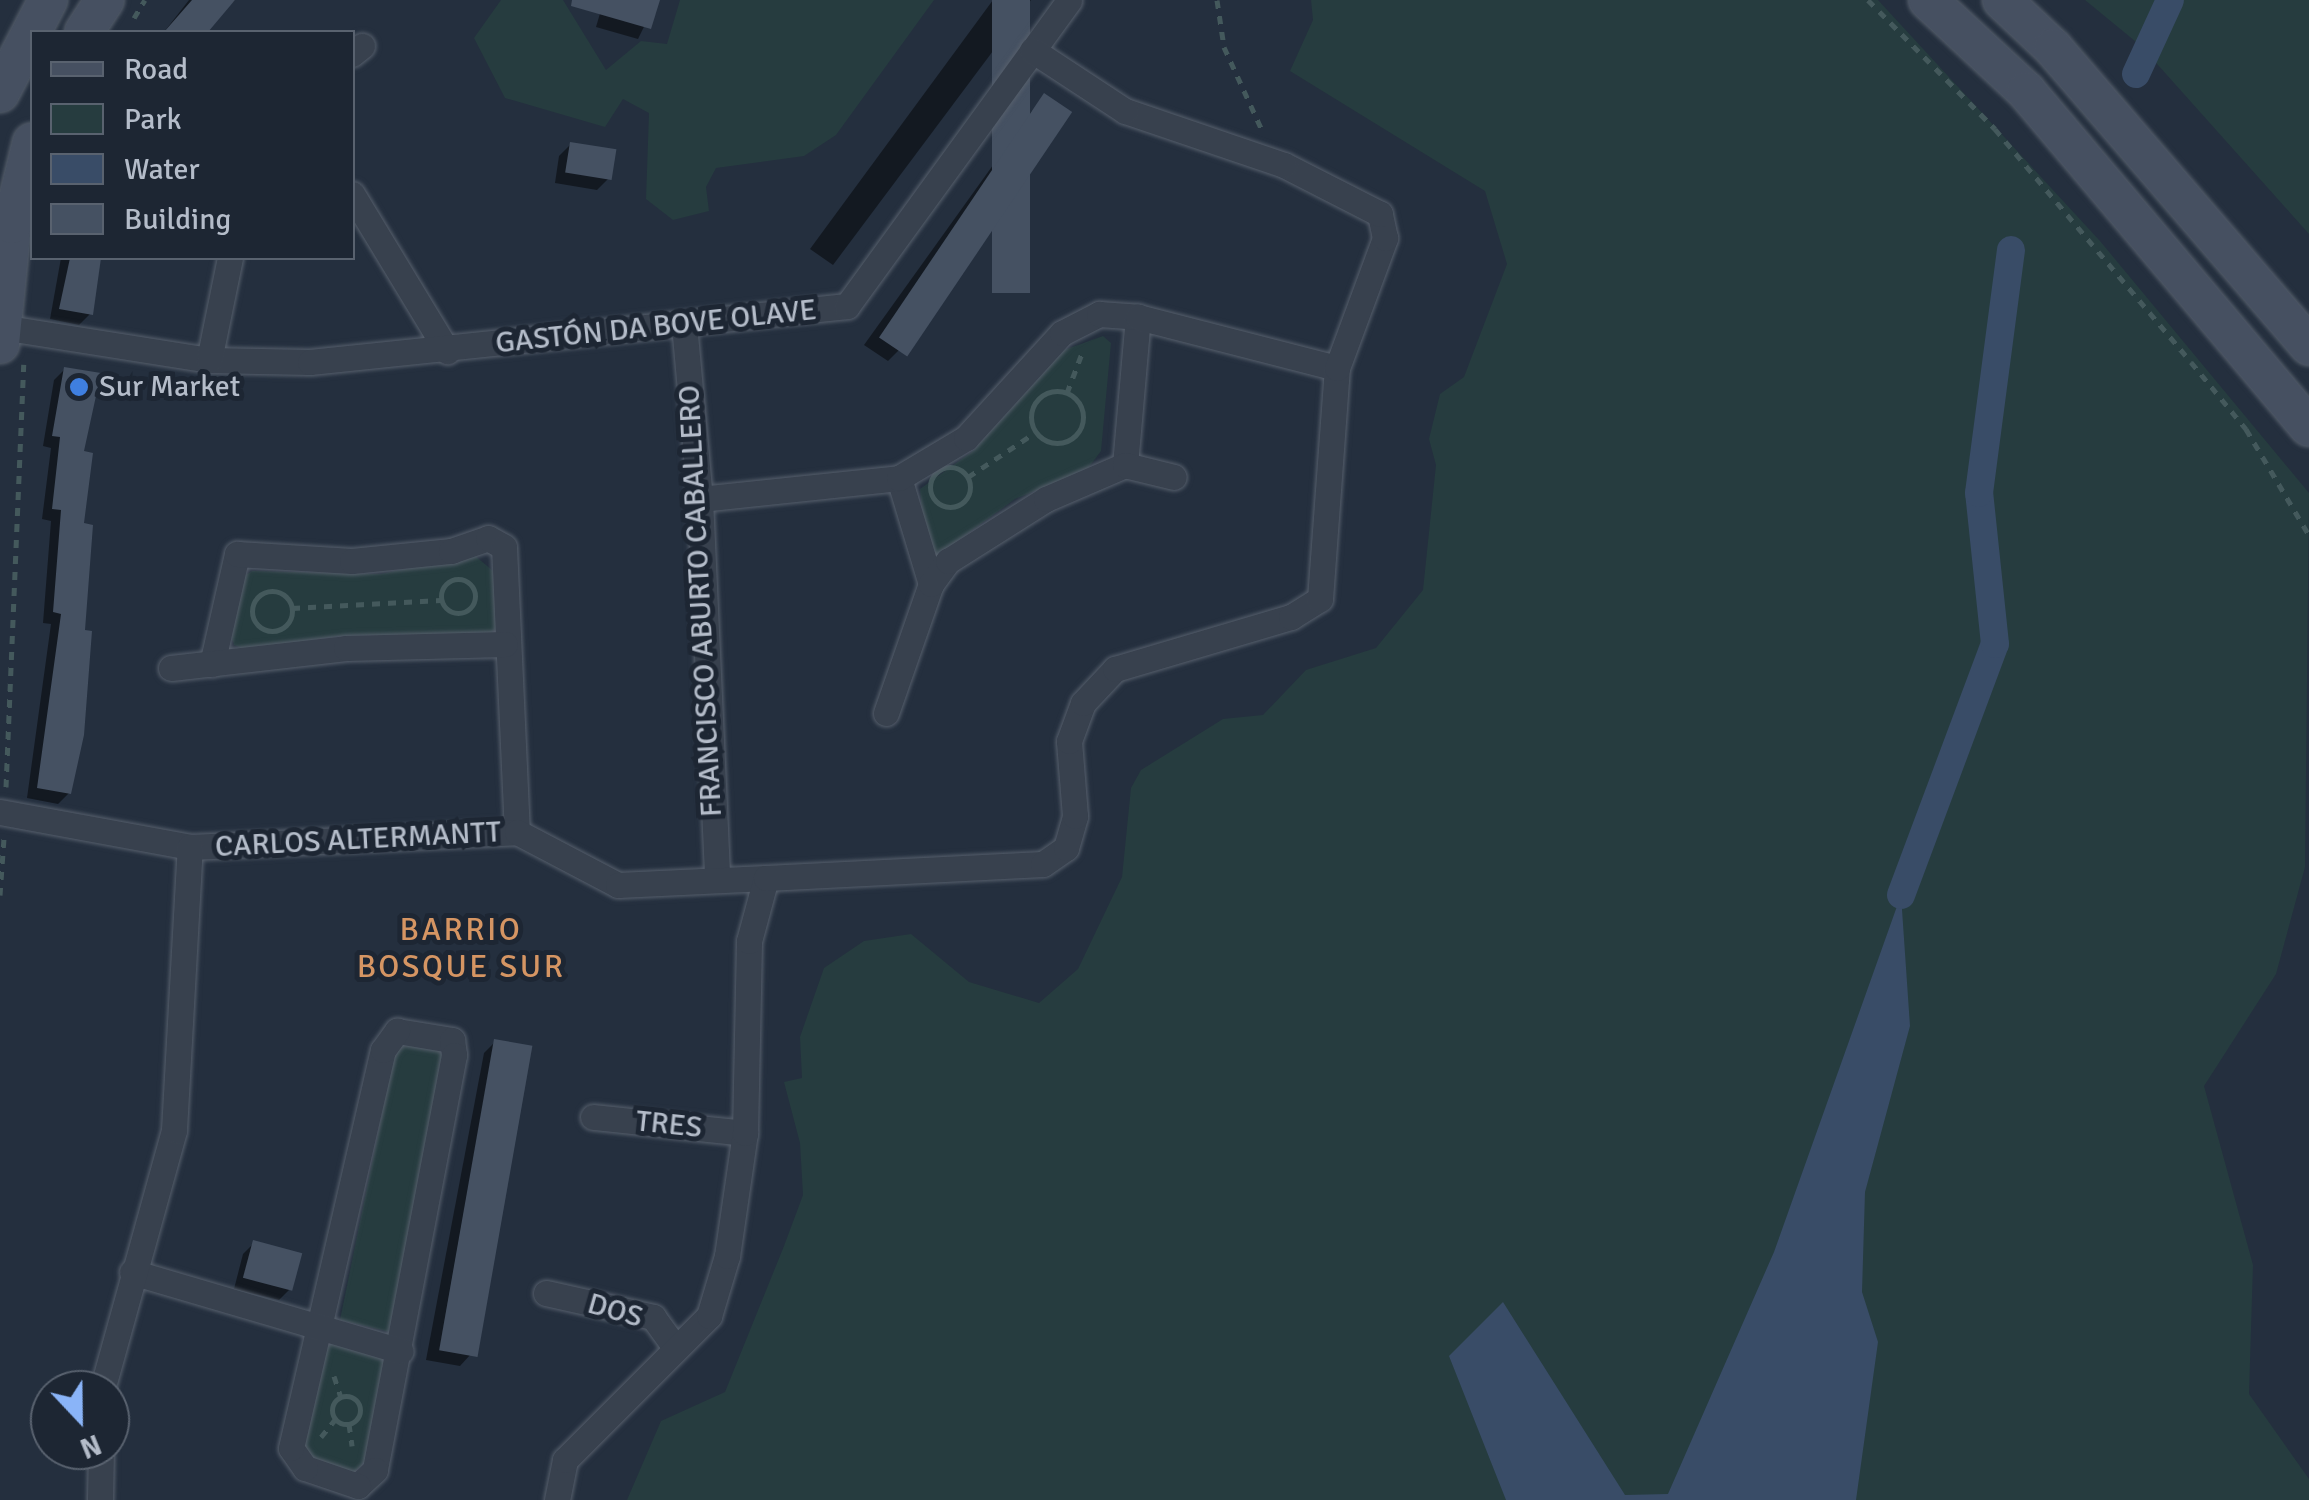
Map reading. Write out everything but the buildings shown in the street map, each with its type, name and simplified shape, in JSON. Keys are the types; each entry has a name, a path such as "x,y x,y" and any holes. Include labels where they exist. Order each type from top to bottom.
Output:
{"main road":[{"path":"33,30 48,0"},
{"path":"85,30 105,0"},
{"path":"1928,0 2026,91 2302,417"},
{"path":"2002,0 2052,48 2309,346"},
{"path":"0,93 30,35"},
{"path":"7,333 12,224 30,150"}],"street":[{"name":"GASTÓN DA BOVE OLAVE","path":"7,333 210,360 310,362 447,351 847,306 1069,0"},
{"path":"700,499 899,478 966,438 1062,333 1099,314 1138,316 1337,368 1385,238 1380,214 1364,201 1284,166 1125,111 1032,50"},
{"path":"355,199 447,351"},
{"path":"210,360 230,260"},
{"path":"1125,465 1138,316"},
{"name":"FRANCISCO ABURTO CABALLERO","path":"684,324 700,499 717,878"},
{"name":"CARLOS ALTERMANTT","path":"2,812 190,848 517,832 618,885 1043,864 1066,848 1075,816 1069,740 1083,704 1115,669 1291,616 1320,598 1337,368"},
{"path":"886,713 931,584 948,561 985,534 1125,465 1174,478"},
{"path":"899,478 931,584"},
{"path":"212,664 237,554 352,561 450,551 488,538 504,547 504,644 517,832"},
{"path":"171,668 346,648 504,644"},
{"path":"107,1370 174,1130 190,848"},
{"path":"556,1500 566,1460 674,1346 709,1316 727,1256 745,1133 749,941 766,878"},
{"path":"397,1032 440,1035 452,1040 454,1055 401,1351 375,1470 358,1486 304,1468 291,1448 319,1327 383,1050 397,1032"},
{"name":"TRES","path":"593,1117 745,1133"},
{"path":"132,1272 401,1351"},
{"name":"DOS","path":"546,1293 652,1317 674,1346"},
{"path":"100,1500 101,1470"}],"path":[{"path":"1217,0 1230,62 1284,166"},
{"path":"1868,0 1995,129 2191,362 2246,429 2309,535"},
{"path":"0,895 7,333"},
{"path":"1068,392 1085,348"},
{"path":"1050,391 1068,392 1080,404 1080,429 1059,442 1036,432 1030,416 1036,400 1050,391"},
{"path":"968,476 1036,432"},
{"path":"959,468 968,476 969,495 960,504 947,507 932,495 939,470 959,468"},
{"path":"464,579 475,591 463,613 447,610 441,600 452,580 464,579"},
{"path":"292,608 290,621 274,631 256,623 252,611 262,594 274,592 292,608 441,600"},
{"path":"345,1396 360,1406 349,1424 332,1412 345,1396"}],"green space":[{"path":"501,0 563,0 606,70 641,41 667,44 680,0 934,0 836,135 804,156 716,168 706,187 709,211 673,220 646,199 649,113 623,99 605,127 505,98 474,38"},
{"path":"1311,0 1878,0 2100,241 2309,493 2305,867 2276,974 2204,1086 2253,1265 2249,1394 2309,1479 2309,1500 627,1500 661,1421 725,1392 803,1195 800,1143 784,1082 802,1078 800,1037 824,968 864,941 911,934 969,982 1039,1003 1078,969 1122,877 1131,788 1141,770 1223,719 1263,715 1306,670 1376,648 1423,590 1436,465 1429,439 1440,394 1464,377 1507,264 1485,191 1290,71 1313,20"},
{"path":"2085,0 2309,0 2309,234 2141,46"},
{"path":"1103,336 1111,343 1101,451 1086,471 1015,499 937,556 925,549 920,489 973,451 1064,350"},
{"path":"473,554 493,571 497,628 488,635 339,636 246,650 234,645 230,631 240,579 252,571 381,574"},
{"path":"405,1044 439,1049 445,1062 390,1332 340,1320 394,1055"},
{"path":"334,1343 391,1360 370,1458 353,1473 309,1459 299,1439 320,1349"}],"water":[{"path":"1901,895 1910,1026 1865,1192 1862,1292 1878,1342 1856,1500 1506,1500 1449,1356 1503,1302 1625,1495 1668,1494 1774,1252"}],"waterway":[{"path":"2136,74 2170,0"},
{"path":"1901,895 1995,644 1979,493 2011,250"}],"place":[{"name":"Sur Market","path":"79,387"}],"district":[{"name":"BARRIO BOSQUE SUR","path":"461,950"}]}
